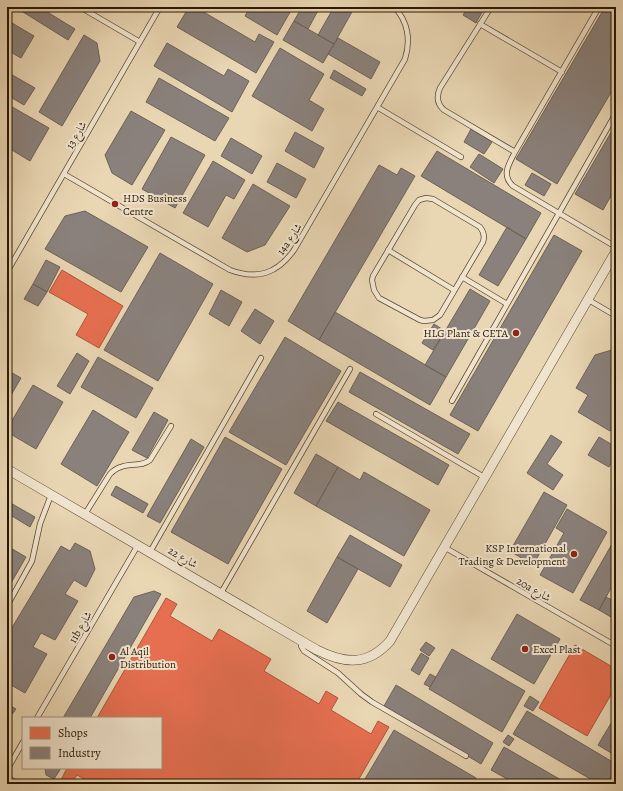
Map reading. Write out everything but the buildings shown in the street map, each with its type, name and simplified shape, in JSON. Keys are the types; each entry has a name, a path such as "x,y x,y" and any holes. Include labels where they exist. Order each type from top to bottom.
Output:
{"street":[{"path":"444,547 616,251"},
{"name":"شارع 22","path":"7,469 301,641 325,654 350,661 365,659 373,656 390,641 444,547"}],"lane":[{"path":"80,7 140,42"},
{"name":"شارع 13","path":"7,272 160,7"},
{"name":"14a شارع","path":"64,174 230,270 250,275 271,271 288,259 294,250 405,59 408,45 408,31 398,11 394,7"},
{"path":"491,7 440,88 438,92 438,100 439,104 444,110 515,152"},
{"path":"600,7 515,152 507,169 507,177 510,184 513,186 616,247"},
{"path":"480,24 562,72"},
{"path":"377,107 461,157"},
{"path":"452,401 616,113"},
{"path":"426,198 433,199 480,227 484,232 483,242 462,278 440,315 428,322 420,320 379,298 374,290 372,280 417,202 426,198"},
{"path":"388,250 454,290"},
{"path":"7,260 13,263"},
{"path":"462,278 507,304"},
{"path":"587,299 616,316"},
{"path":"150,552 261,358"},
{"path":"221,593 350,369"},
{"path":"376,414 484,477"},
{"path":"85,514 110,474 121,466 140,465 150,460 171,426"},
{"path":"7,606 32,561 40,524 51,494"},
{"name":"11b شارع","path":"38,717 138,545"},
{"name":"20a شارع","path":"444,547 616,646"},
{"path":"301,641 301,646 304,651 338,673 372,702 466,756"},
{"path":"7,770 22,744"},
{"path":"7,777 18,784"}],"place":[{"name":"HDS Business Centre","path":"115,204"},
{"name":"HLG Plant & CETA","path":"516,333"},
{"name":"KSP International Trading & Development","path":"574,554"},
{"name":"Excel Plast","path":"525,649"},
{"name":"Al Aqil Distribution","path":"112,657"}]}
